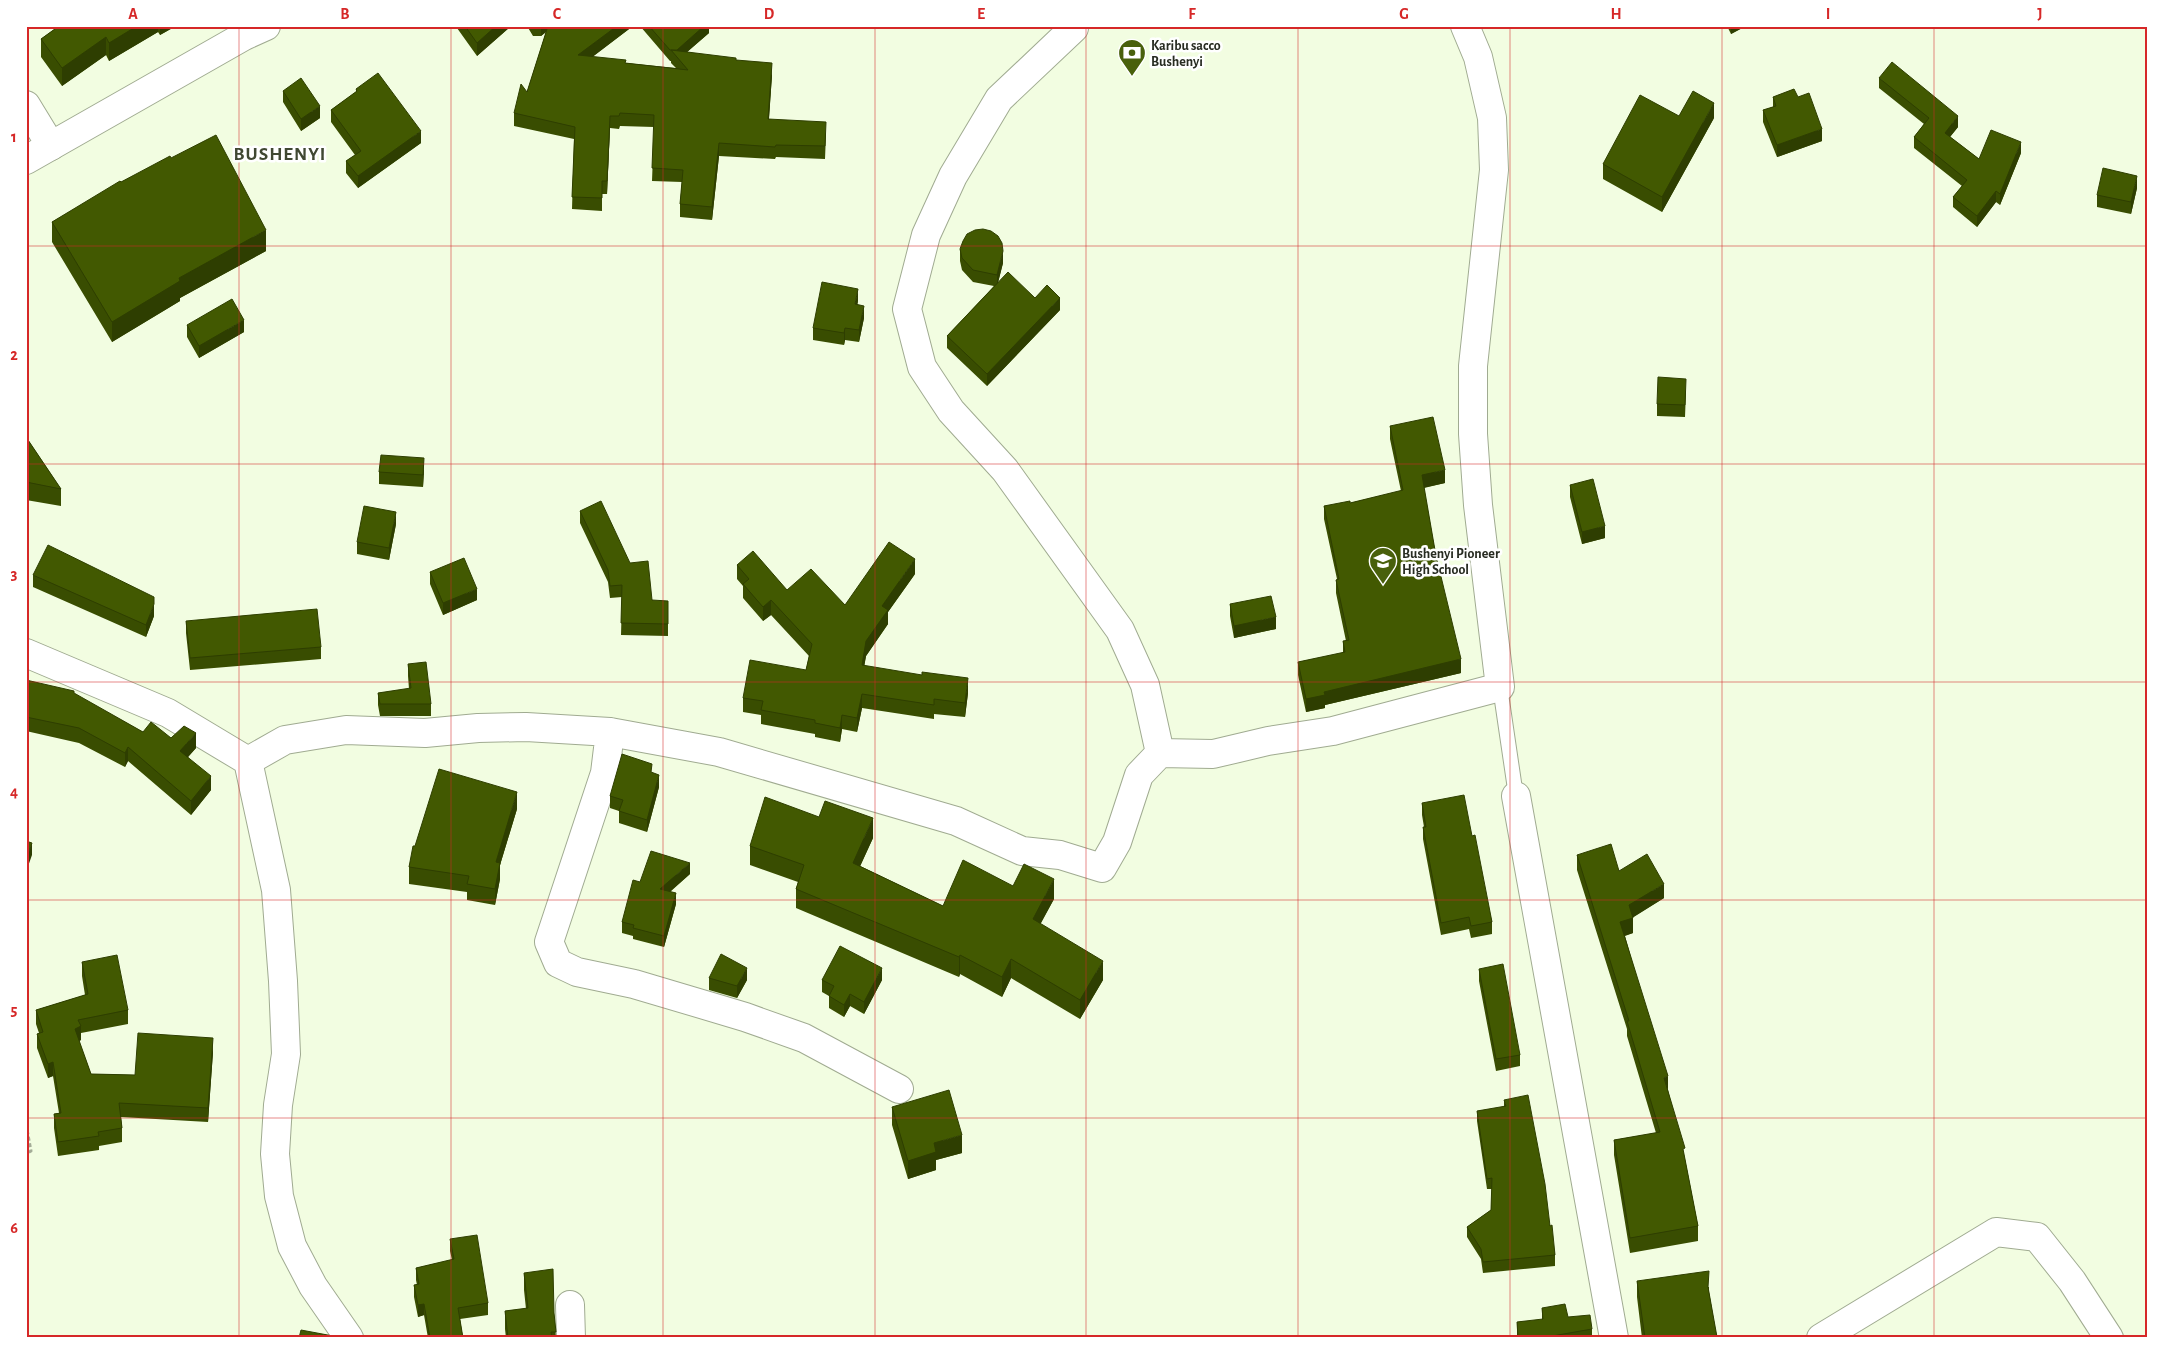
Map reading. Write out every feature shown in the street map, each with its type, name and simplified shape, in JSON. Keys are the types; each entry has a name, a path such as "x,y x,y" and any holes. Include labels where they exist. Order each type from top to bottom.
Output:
{"street":[{"path":"248,761 285,740 346,730 425,733 478,728 526,727 610,732 728,754 956,821 1022,851 1060,855 1102,868 1117,842 1139,776 1160,753 1213,754 1268,741 1333,731 1500,687 1478,505 1473,434 1473,366 1494,170 1492,118 1478,57 1465,26"},
{"path":"1074,28 999,99 953,176 926,235 907,309 922,367 951,411 1005,470 1120,630 1145,685 1160,753"},
{"path":"26,160 255,31"},
{"path":"26,105 50,146"},
{"path":"26,653 168,713 248,761 276,890 283,981 286,1054 278,1105 275,1154 278,1196 292,1246 313,1286 349,1338"},
{"path":"610,732 605,773 549,942 558,962 577,972 652,990 745,1017 804,1038 899,1089"},
{"path":"1516,796 1614,1338"},
{"path":"1821,1338 1996,1232 2037,1237 2072,1281 2109,1338"},
{"path":"570,1305 571,1338"}],"lane":[{"path":"1500,687 1516,796"}],"path":[{"path":"26,1124 31,1151 26,1154"}],"building":[{"path":"59,26 137,26 109,43 106,37 62,68 41,39"},
{"path":"465,26 496,26 477,43"},
{"path":"548,26 617,26 578,55 626,60 625,63 688,70 671,50 736,58 736,60 772,63 768,119 826,122 825,146 776,145 775,147 719,143 712,207 680,204 683,170 652,168 654,115 620,113 619,116 610,116 607,181 602,181 602,198 572,197 575,127 514,113 521,84 527,92"},
{"path":"649,26 704,26 677,50 670,50"},
{"path":"1892,62 1958,116 1945,133 1979,159 1991,130 2021,142 2000,194 1996,191 1977,216 1953,197 1967,180 1914,137 1929,118 1879,78"},
{"path":"378,73 421,131 358,176 346,161 361,151 331,110"},
{"path":"301,78 320,106 301,119 283,91"},
{"path":"1794,89 1798,97 1809,93 1822,129 1777,145 1763,110 1776,106 1773,97"},
{"path":"1693,91 1714,103 1662,197 1603,164 1640,95 1679,116"},
{"path":"216,135 266,230 179,278 180,281 112,322 52,222 120,181"},
{"path":"2103,168 2137,176 2131,202 2097,195"},
{"path":"983,229 991,231 998,236 1002,243 1003,251 997,275 973,270 962,258 960,249 967,234"},
{"path":"1008,272 1035,298 1047,285 1060,298 987,374 947,336"},
{"path":"822,282 858,289 855,304 864,306 859,330 845,328 844,333 813,328"},
{"path":"232,299 244,320 199,346 187,325"},
{"path":"1658,377 1686,379 1685,405 1657,404"},
{"path":"1433,417 1445,470 1422,475 1436,556 1461,659 1324,692 1325,695 1306,699 1298,662 1345,652 1343,641 1349,640 1336,580 1339,579 1324,506 1350,501 1350,503 1403,490 1390,426"},
{"path":"26,437 61,489 26,482"},
{"path":"381,455 424,458 423,475 379,472"},
{"path":"1593,479 1605,526 1582,532 1570,485"},
{"path":"601,501 630,563 648,561 652,600 668,601 668,624 621,623 622,585 610,586 608,570 580,511"},
{"path":"364,506 396,512 389,548 357,542"},
{"path":"889,542 915,559 882,606 888,610 866,641 862,665 922,675 922,672 968,678 965,703 934,699 934,705 862,694 857,718 842,715 840,728 815,723 815,720 761,710 763,701 743,698 750,660 806,670 812,644 771,600 763,607 743,584 749,579 737,565 753,551 787,590 811,569 845,605"},
{"path":"48,545 154,597 154,604 146,625 33,575"},
{"path":"464,558 477,589 443,603 430,572"},
{"path":"1271,596 1276,617 1234,626 1230,604"},
{"path":"317,609 321,647 190,658 186,621"},
{"path":"426,662 431,704 380,704 378,693 411,688 408,664"},
{"path":"26,680 74,691 74,693 143,732 151,722 171,738 184,726 196,733 180,751 211,776 191,801 128,747 125,753 79,728 26,717"},
{"path":"622,754 652,764 651,772 659,775 647,820 619,811 623,800 610,796"},
{"path":"439,769 517,792 496,862 500,863 495,889 467,884 469,876 409,867 413,846 415,846"},
{"path":"1464,795 1472,836 1475,835 1492,922 1471,926 1469,917 1441,923 1423,827 1426,827 1422,803"},
{"path":"765,797 819,817 825,801 873,818 853,863 943,906 963,860 1013,886 1024,864 1054,879 1033,919 1103,961 1080,1000 1011,959 1002,977 960,955 959,957 796,889 804,865 750,846"},
{"path":"26,841 32,843 26,860"},
{"path":"1611,844 1619,871 1647,854 1664,884 1629,905 1633,918 1620,922 1668,1076 1664,1078 1685,1148 1683,1149 1698,1226 1630,1238 1614,1140 1660,1132 1627,1021 1629,1021 1577,855"},
{"path":"651,851 690,863 660,889 676,893 664,936 633,928 634,925 622,922 633,880 640,882"},
{"path":"840,946 882,968 864,1002 850,994 844,1005 829,996 834,986 822,980"},
{"path":"721,954 747,968 737,986 709,978"},
{"path":"117,955 128,1010 78,1020 81,1026 75,1029 91,1074 135,1075 138,1033 213,1038 208,1108 119,1103 122,1128 98,1132 99,1136 58,1142 54,1114 61,1113 53,1062 48,1064 37,1034 43,1032 36,1010 88,994 82,962"},
{"path":"1503,964 1520,1055 1496,1059 1479,969"},
{"path":"949,1090 962,1135 934,1143 936,1152 908,1161 892,1107"},
{"path":"1528,1095 1545,1184 1550,1226 1552,1225 1555,1255 1483,1262 1481,1249 1467,1227 1491,1210 1492,1178 1487,1179 1477,1111 1506,1106 1504,1100"},
{"path":"477,1235 488,1303 458,1308 463,1338 430,1338 424,1304 418,1305 414,1285 419,1284 416,1268 454,1259 450,1239"},
{"path":"553,1269 556,1332 551,1332 552,1338 508,1338 505,1311 528,1308 524,1273"},
{"path":"1709,1271 1708,1287 1717,1337 1645,1338 1637,1281"},
{"path":"1565,1304 1568,1317 1590,1315 1592,1329 1541,1338 1518,1338 1517,1322 1543,1319 1542,1308"},
{"path":"301,1330 333,1336 333,1338 299,1338"}],"place":[{"name":"Karibu sacco Bushenyi","path":"1132,77"},
{"name":"Bushenyi Pioneer High School","path":"1383,585"}],"district":[{"name":"BUSHENYI","path":"280,153"}]}
